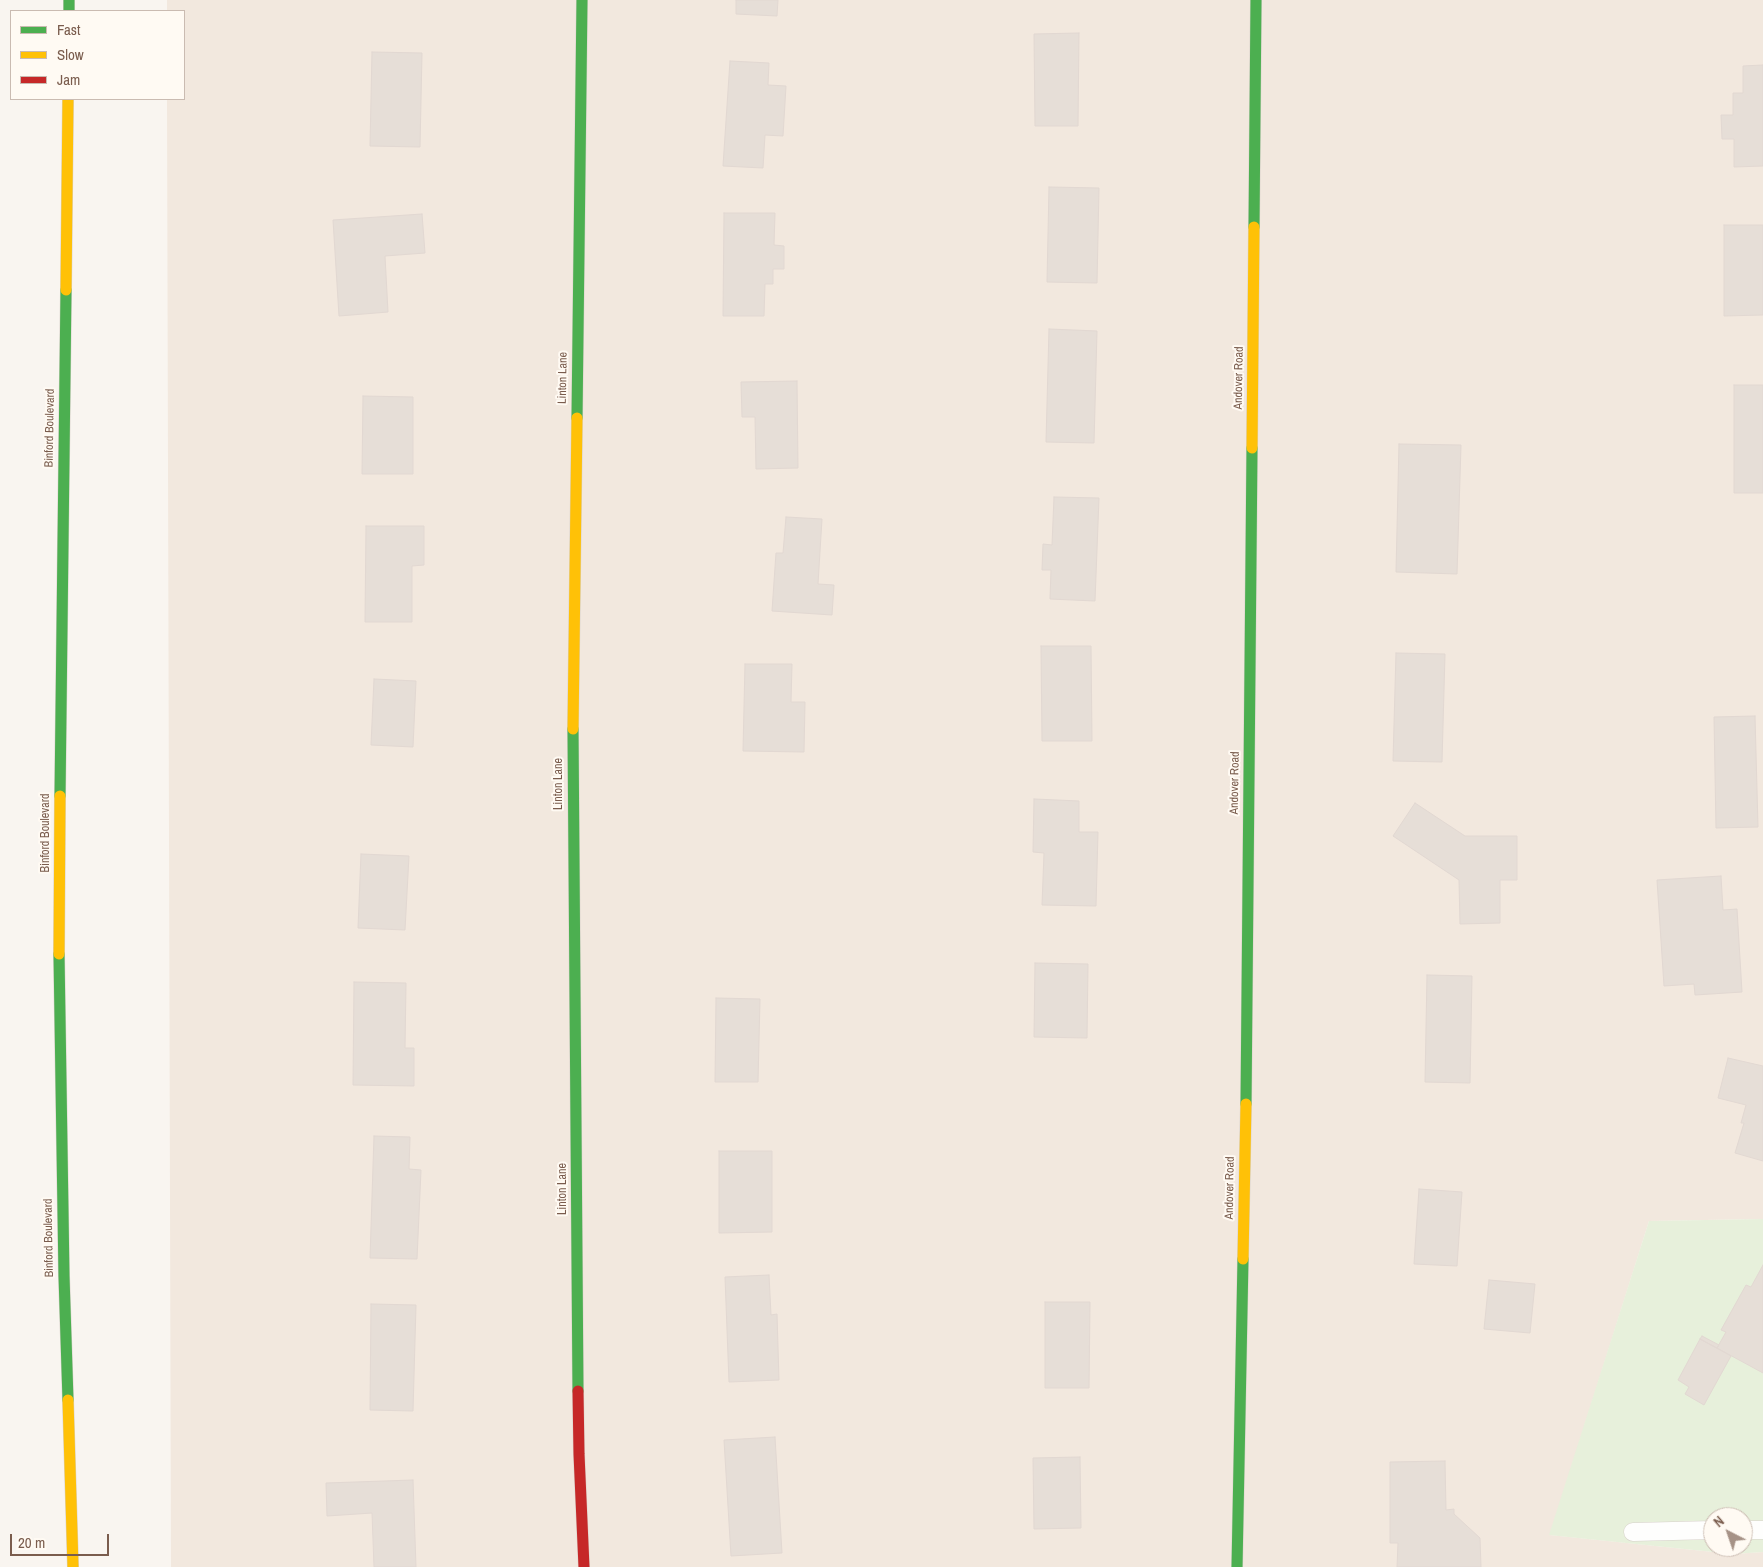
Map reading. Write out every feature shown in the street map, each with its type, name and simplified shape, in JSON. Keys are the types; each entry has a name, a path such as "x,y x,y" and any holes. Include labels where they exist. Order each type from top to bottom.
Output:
{"street":[{"name":"Linton Lane","path":"582,0 572,716 579,1454 584,1567"},
{"name":"Andover Road","path":"1237,1567 1246,1077 1256,0"},
{"name":"Binford Boulevard","path":"68,100 60,666 59,930 64,1276 73,1567"}],"lane":[{"path":"1633,1532 1703,1530"}],"shaded area":[{"path":"167,0 1763,0 1763,1219 1649,1221 1550,1535 1703,1551 1703,1557 1753,1557 1753,1553 1763,1552 1763,1567 171,1567 167,100 185,100 185,10 167,10"}],"green space":[{"path":"1763,1219 1763,1552 1753,1553 1753,1507 1703,1507 1703,1551 1549,1535 1649,1221"}],"building":[{"path":"736,0 778,0 777,16 736,14"},
{"path":"1079,33 1078,126 1035,126 1034,34"},
{"path":"372,52 422,53 420,147 370,146"},
{"path":"730,61 769,63 768,85 786,86 783,136 765,135 763,168 723,166"},
{"path":"1763,65 1763,166 1734,167 1734,139 1722,139 1721,115 1733,115 1733,93 1743,93 1743,66"},
{"path":"1049,187 1099,188 1097,283 1047,282"},
{"path":"724,213 775,213 774,245 784,246 784,269 773,269 773,284 765,284 764,316 723,316"},
{"path":"422,214 425,253 385,256 388,312 339,316 333,220"},
{"path":"1724,225 1763,225 1763,315 1724,316"},
{"path":"1049,329 1097,331 1094,443 1046,442"},
{"path":"797,381 798,468 756,469 755,417 742,417 741,382"},
{"path":"1734,385 1763,385 1763,493 1734,493"},
{"path":"363,396 413,397 413,474 362,474"},
{"path":"1399,444 1461,445 1457,574 1396,572"},
{"path":"1054,497 1099,498 1095,601 1050,599 1051,570 1042,570 1043,544 1052,545"},
{"path":"786,517 822,519 818,584 834,585 832,615 772,611 776,553 783,553"},
{"path":"366,526 424,526 424,565 412,566 412,622 365,622"},
{"path":"1041,646 1091,646 1092,741 1042,741"},
{"path":"1396,653 1445,654 1442,762 1393,761"},
{"path":"745,664 792,664 791,702 805,702 804,752 743,751"},
{"path":"374,679 416,681 413,747 371,745"},
{"path":"1755,716 1758,827 1716,828 1714,717"},
{"path":"1034,799 1079,801 1079,832 1098,832 1096,906 1042,905 1044,853 1033,852"},
{"path":"1415,803 1465,836 1517,836 1517,880 1500,880 1500,923 1460,924 1459,880 1393,836"},
{"path":"361,854 409,856 405,930 358,928"},
{"path":"1721,876 1723,910 1737,909 1742,992 1695,995 1694,984 1664,986 1657,880"},
{"path":"1035,963 1088,964 1087,1038 1034,1037"},
{"path":"1427,975 1472,976 1470,1083 1425,1082"},
{"path":"354,982 406,983 405,1048 414,1048 414,1086 353,1085"},
{"path":"716,998 760,999 758,1082 715,1082"},
{"path":"1728,1058 1763,1066 1763,1161 1735,1153 1744,1123 1741,1123 1746,1105 1718,1098"},
{"path":"374,1136 410,1137 409,1169 421,1170 417,1259 370,1258"},
{"path":"719,1151 772,1151 772,1232 719,1233"},
{"path":"1419,1189 1462,1192 1457,1266 1414,1264"},
{"path":"1763,1265 1763,1373 1717,1348 1726,1332 1721,1330 1746,1285 1751,1287"},
{"path":"769,1275 771,1315 777,1314 779,1380 729,1382 725,1277"},
{"path":"1489,1280 1535,1284 1530,1333 1484,1329"},
{"path":"1045,1302 1090,1302 1089,1388 1045,1388"},
{"path":"371,1304 416,1305 413,1411 370,1410"},
{"path":"1702,1336 1719,1345 1717,1348 1700,1339"},
{"path":"1700,1339 1731,1356 1704,1405 1685,1394 1689,1387 1678,1380"},
{"path":"775,1437 782,1553 731,1556 724,1440"},
{"path":"1080,1457 1081,1528 1034,1529 1033,1458"},
{"path":"1445,1461 1446,1510 1454,1509 1454,1514 1480,1538 1481,1567 1397,1567 1398,1543 1390,1543 1390,1462"},
{"path":"413,1480 416,1567 374,1567 372,1513 327,1516 326,1483"}],"traffic: fast":[{"path":"69,0 69,10"},
{"path":"577,418 582,0"},
{"path":"1254,227 1256,0"},
{"path":"60,796 66,290"},
{"path":"1246,1104 1252,448"},
{"path":"573,729 578,1391"},
{"path":"59,954 68,1400"},
{"path":"1237,1567 1243,1259"}],"traffic: slow":[{"path":"66,290 68,100"},
{"path":"1252,448 1254,227"},
{"path":"573,729 577,418"},
{"path":"59,954 60,796"},
{"path":"1243,1259 1246,1104"},
{"path":"68,1400 73,1567"}],"traffic: jam":[{"path":"578,1391 584,1567"}]}
